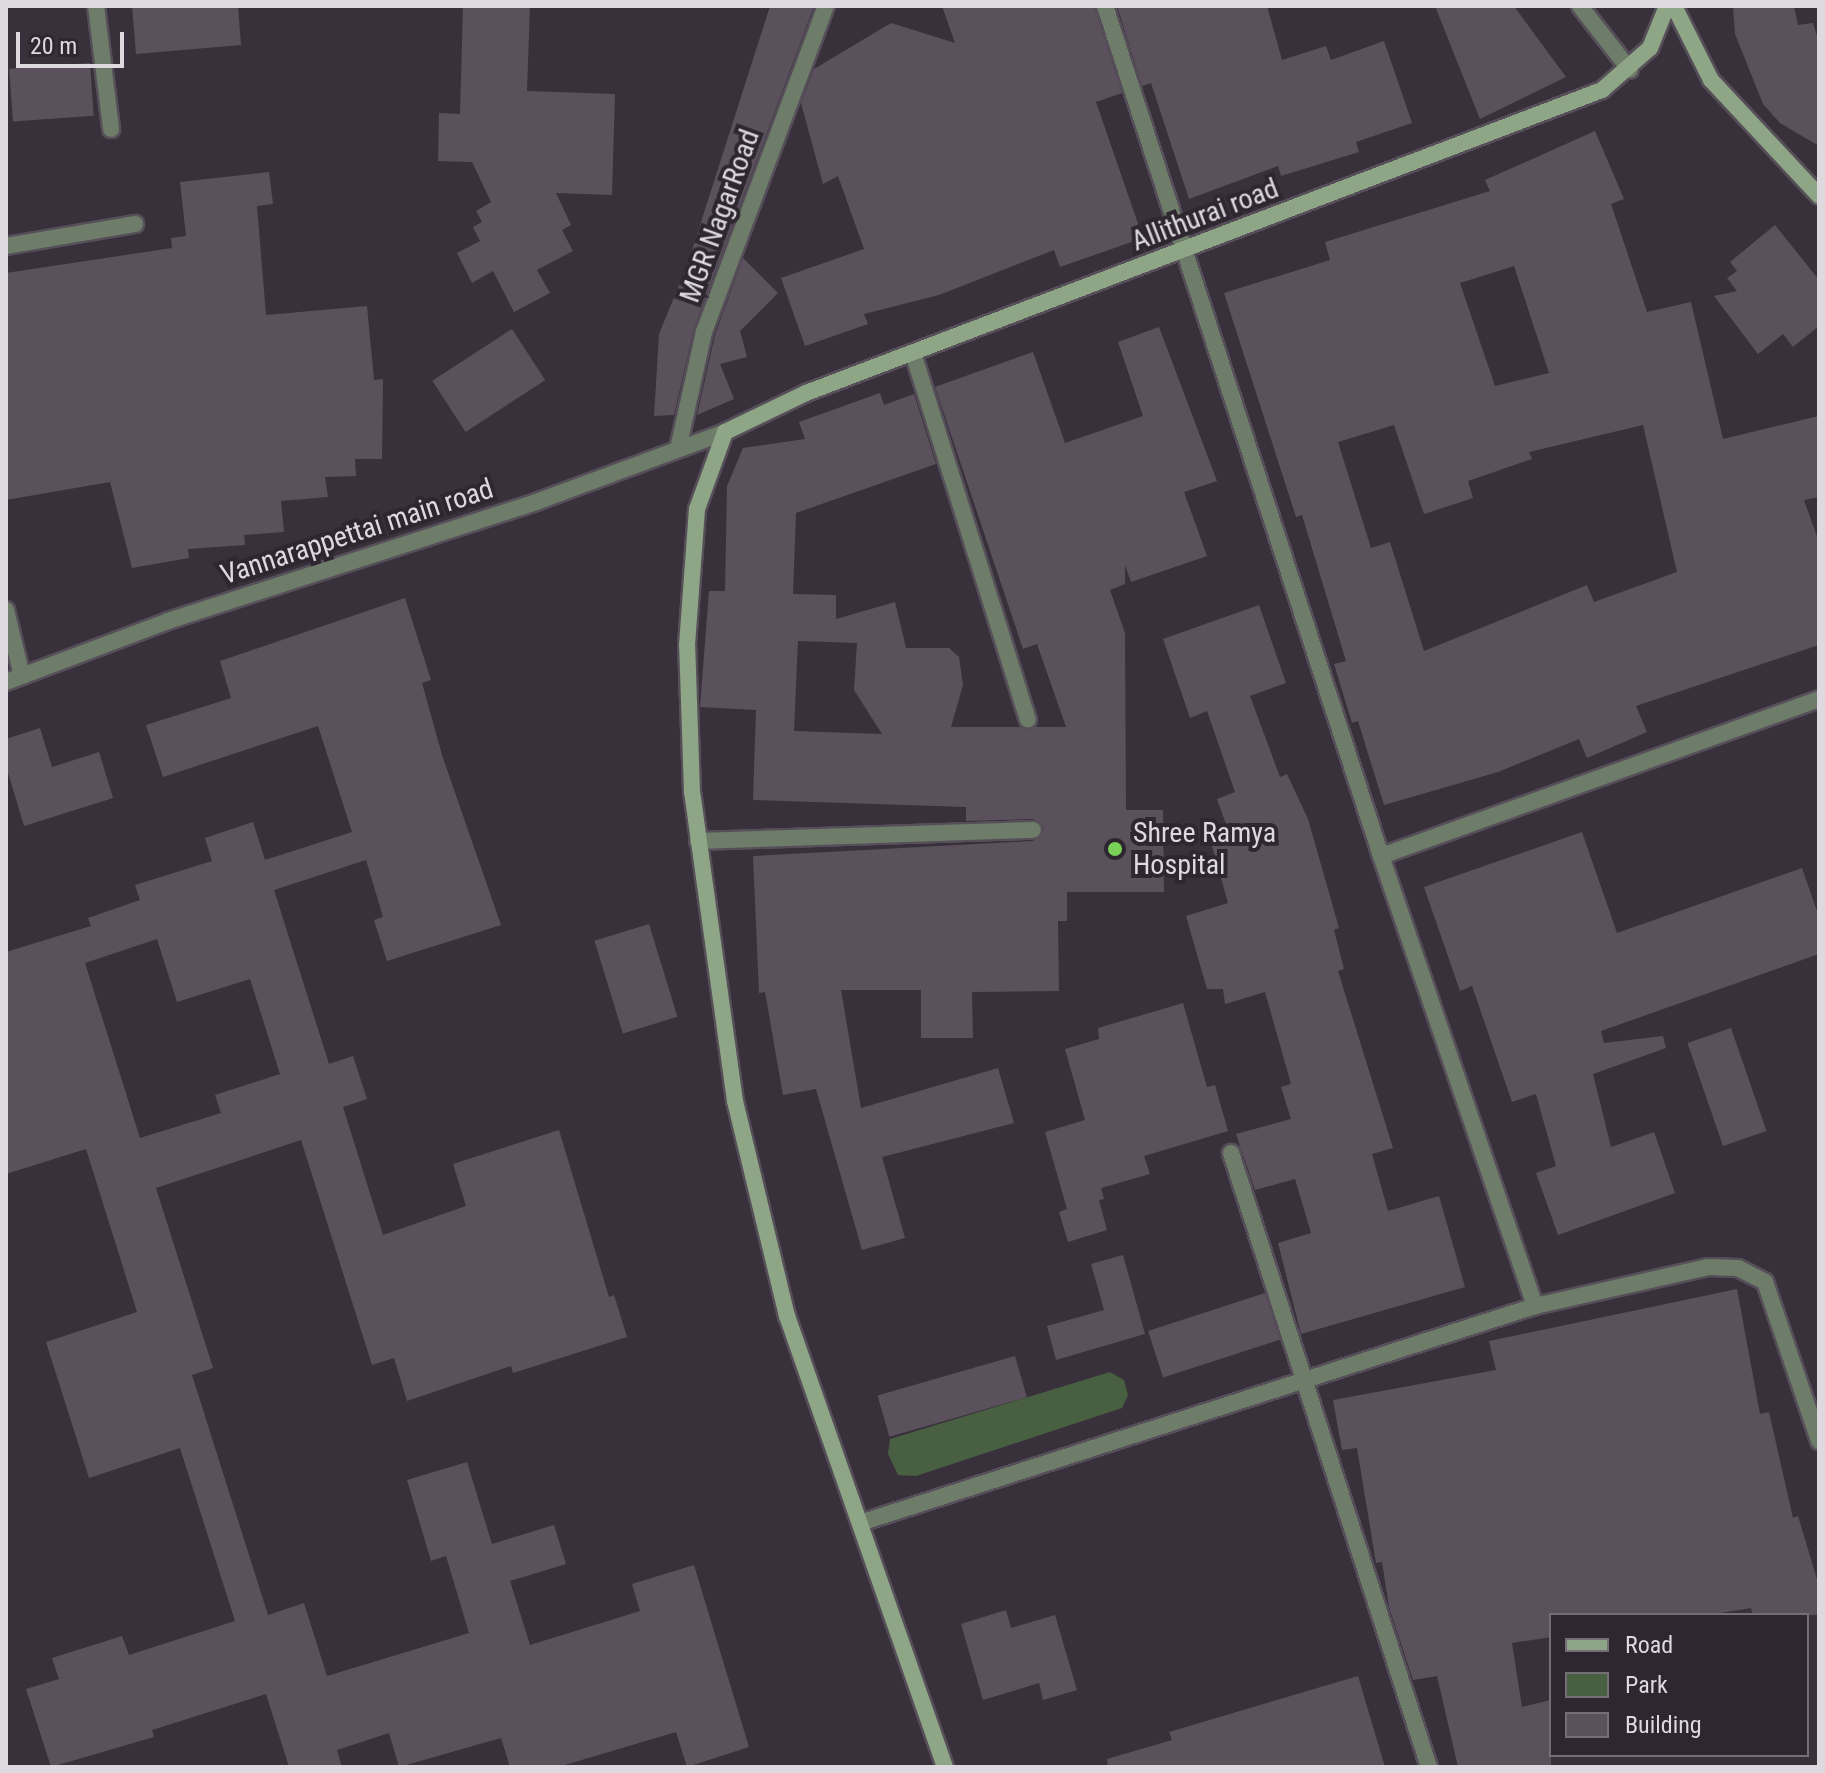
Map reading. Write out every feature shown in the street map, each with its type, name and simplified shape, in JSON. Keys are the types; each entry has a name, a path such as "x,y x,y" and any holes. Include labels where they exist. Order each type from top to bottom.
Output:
{"main road":[{"name":"Allithurai road","path":"725,432 806,393 1602,90 1630,70 1650,48 1667,6"},
{"path":"1674,6 1711,80 1819,196"},
{"path":"725,432 697,509 687,645 698,841 742,1132 787,1316 945,1767"}],"street":[{"path":"96,6 111,129"},
{"name":"MGR NagarRoad","path":"678,449 704,332 826,6"},
{"path":"1105,6 1187,250 1381,856 1535,1306"},
{"path":"1580,6 1630,70"},
{"path":"6,246 135,224"},
{"path":"913,353 1028,719"},
{"name":"Vannarappettai main road","path":"6,682 182,616 536,502 725,432"},
{"path":"6,610 22,676"},
{"path":"1381,856 1819,699"},
{"path":"698,841 1033,830"},
{"path":"1231,1153 1429,1767"},
{"path":"860,1523 1535,1306 1708,1267 1738,1268 1765,1282 1819,1441"}],"green space":[{"path":"1110,1372 1124,1380 1128,1395 1122,1408 916,1476 898,1475 888,1454 890,1439"}],"building":[{"path":"132,6 238,6 241,45 136,54"},
{"path":"463,6 530,6 527,91 615,94 612,195 556,193 571,225 562,230 573,251 537,270 550,293 514,312 493,271 472,283 457,253 480,241 473,227 482,222 476,211 491,202 472,162 438,161 439,113 460,114"},
{"path":"770,6 814,6 694,328 674,415 654,416 659,334 687,266"},
{"path":"942,6 1094,6 1122,93 1096,102 1143,238 1060,267 1054,250 939,295 864,314 868,324 805,346 781,278 864,249 838,176 823,184 801,103 814,69 891,23 955,43"},
{"path":"1117,6 1267,6 1282,60 1326,46 1331,60 1384,41 1412,123 1356,142 1359,152 1281,176 1278,166 1189,199 1151,83 1142,86"},
{"path":"1435,6 1514,6 1566,77 1480,119"},
{"path":"1733,6 1794,6 1798,25 1813,23 1819,42 1819,146 1780,123 1763,104 1735,34"},
{"path":"90,63 94,116 13,122 9,69"},
{"path":"1595,131 1624,199 1611,204 1647,312 1691,302 1723,439 1819,416 1819,497 1804,500 1819,542 1819,645 1636,706 1647,732 1587,758 1579,739 1498,772 1384,805 1358,721 1352,723 1334,664 1346,661 1302,515 1296,517 1224,293 1330,260 1325,242 1490,191 1485,180","holes":["1514,266 1549,373 1495,386 1460,283","1394,425 1424,514 1473,498 1468,481 1532,459 1529,452 1643,425 1677,572 1594,602 1587,585 1424,651 1390,542 1371,548 1338,442"]},
{"path":"269,172 273,204 257,206 266,315 367,306 374,380 383,379 382,459 355,459 356,476 325,477 328,497 281,501 284,532 244,535 245,545 188,549 189,558 132,568 110,482 6,500 6,273 172,248 171,238 186,236 180,182"},
{"path":"1775,225 1819,280 1819,326 1793,347 1783,334 1758,354 1714,296 1737,291 1727,278 1737,271 1730,262"},
{"path":"743,258 778,293 740,331 747,357 720,364 734,399 697,415 715,335"},
{"path":"1159,327 1217,481 1184,492 1207,556 1131,582 1125,565 1125,584 1110,590 1125,633 1126,810 1163,810 1164,892 1067,892 1067,921 1058,921 1059,991 972,992 973,1038 921,1038 921,990 841,990 861,1108 998,1068 1014,1123 882,1157 905,1238 862,1250 816,1089 783,1095 765,992 759,993 753,856 1033,841 1044,829 1033,819 966,821 966,807 753,800 756,710 700,707 709,591 725,591 727,486 743,448 805,439 799,422 880,393 884,405 914,394 936,464 796,513 793,594 836,595 836,619 895,602 906,648 949,648 959,657 963,685 951,727 1066,727 1037,644 1023,649 935,387 1033,352 1065,443 1143,416 1118,342","holes":["798,641 857,643 854,690 882,734 794,731"]},
{"path":"512,329 545,380 466,432 432,381"},
{"path":"405,598 431,680 422,683 442,755 501,925 387,961 374,920 383,917 366,860 274,890 329,1064 353,1056 367,1099 343,1107 383,1235 466,1206 453,1164 559,1130 609,1297 614,1295 627,1337 513,1373 511,1366 407,1401 394,1358 372,1365 301,1140 156,1188 213,1368 192,1375 268,1615 304,1603 327,1676 469,1633 446,1556 431,1561 407,1480 467,1462 492,1544 554,1525 566,1564 510,1581 530,1645 640,1611 632,1584 694,1565 749,1747 687,1767 676,1732 558,1767 510,1767 501,1738 399,1767 389,1733 337,1750 342,1767 289,1767 266,1694 152,1730 154,1737 51,1767 26,1689 59,1679 52,1658 122,1636 129,1655 235,1621 180,1448 89,1478 46,1342 137,1312 86,1149 6,1174 6,952 91,926 88,918 140,900 135,885 212,861 205,838 253,822 265,860 352,832 318,726 163,777 146,725 231,698 220,661","holes":["157,939 177,1002 250,979 280,1074 215,1095 221,1113 140,1138 85,963"]},
{"path":"1259,605 1286,683 1250,696 1280,777 1287,774 1308,819 1339,928 1334,930 1344,969 1338,971 1393,1148 1372,1154 1388,1211 1439,1196 1465,1287 1301,1334 1278,1243 1311,1233 1295,1179 1255,1190 1236,1134 1291,1119 1281,1087 1291,1084 1265,992 1225,1004 1223,989 1207,989 1186,916 1228,903 1212,846 1232,841 1217,799 1235,792 1207,711 1190,718 1163,639"},
{"path":"40,728 52,767 99,752 113,798 24,826 6,766 6,739"},
{"path":"1582,832 1617,933 1802,868 1819,917 1819,954 1601,1031 1604,1043 1663,1036 1666,1048 1593,1074 1611,1147 1654,1132 1675,1193 1558,1235 1536,1173 1556,1166 1536,1094 1512,1102 1472,986 1460,991 1424,887"},
{"path":"649,924 677,1017 623,1033 594,941"},
{"path":"1183,1003 1207,1087 1215,1085 1228,1131 1144,1156 1150,1174 1101,1188 1104,1199 1099,1200 1107,1230 1068,1242 1059,1212 1067,1209 1045,1132 1085,1120 1065,1049 1099,1039 1098,1028"},
{"path":"1731,1028 1766,1131 1723,1146 1688,1043"},
{"path":"1123,1255 1145,1334 1056,1360 1047,1326 1104,1310 1091,1264"},
{"path":"1737,1289 1760,1414 1769,1412 1793,1518 1798,1516 1819,1586 1819,1615 1752,1613 1751,1608 1720,1613 1549,1613 1549,1637 1512,1643 1522,1707 1549,1700 1551,1767 1458,1767 1437,1676 1413,1680 1389,1607 1382,1562 1376,1563 1357,1448 1342,1450 1333,1400 1496,1370 1489,1341"},
{"path":"1265,1293 1280,1340 1163,1378 1148,1331"},
{"path":"1015,1356 1027,1397 889,1437 878,1395"},
{"path":"1006,1610 1011,1628 1055,1615 1077,1690 1043,1700 1039,1683 983,1700 961,1624"},
{"path":"1358,1676 1385,1767 1108,1767 1107,1759 1172,1740 1169,1732"}],"place":[{"name":"Shree Ramya Hospital","path":"1115,849"}]}
